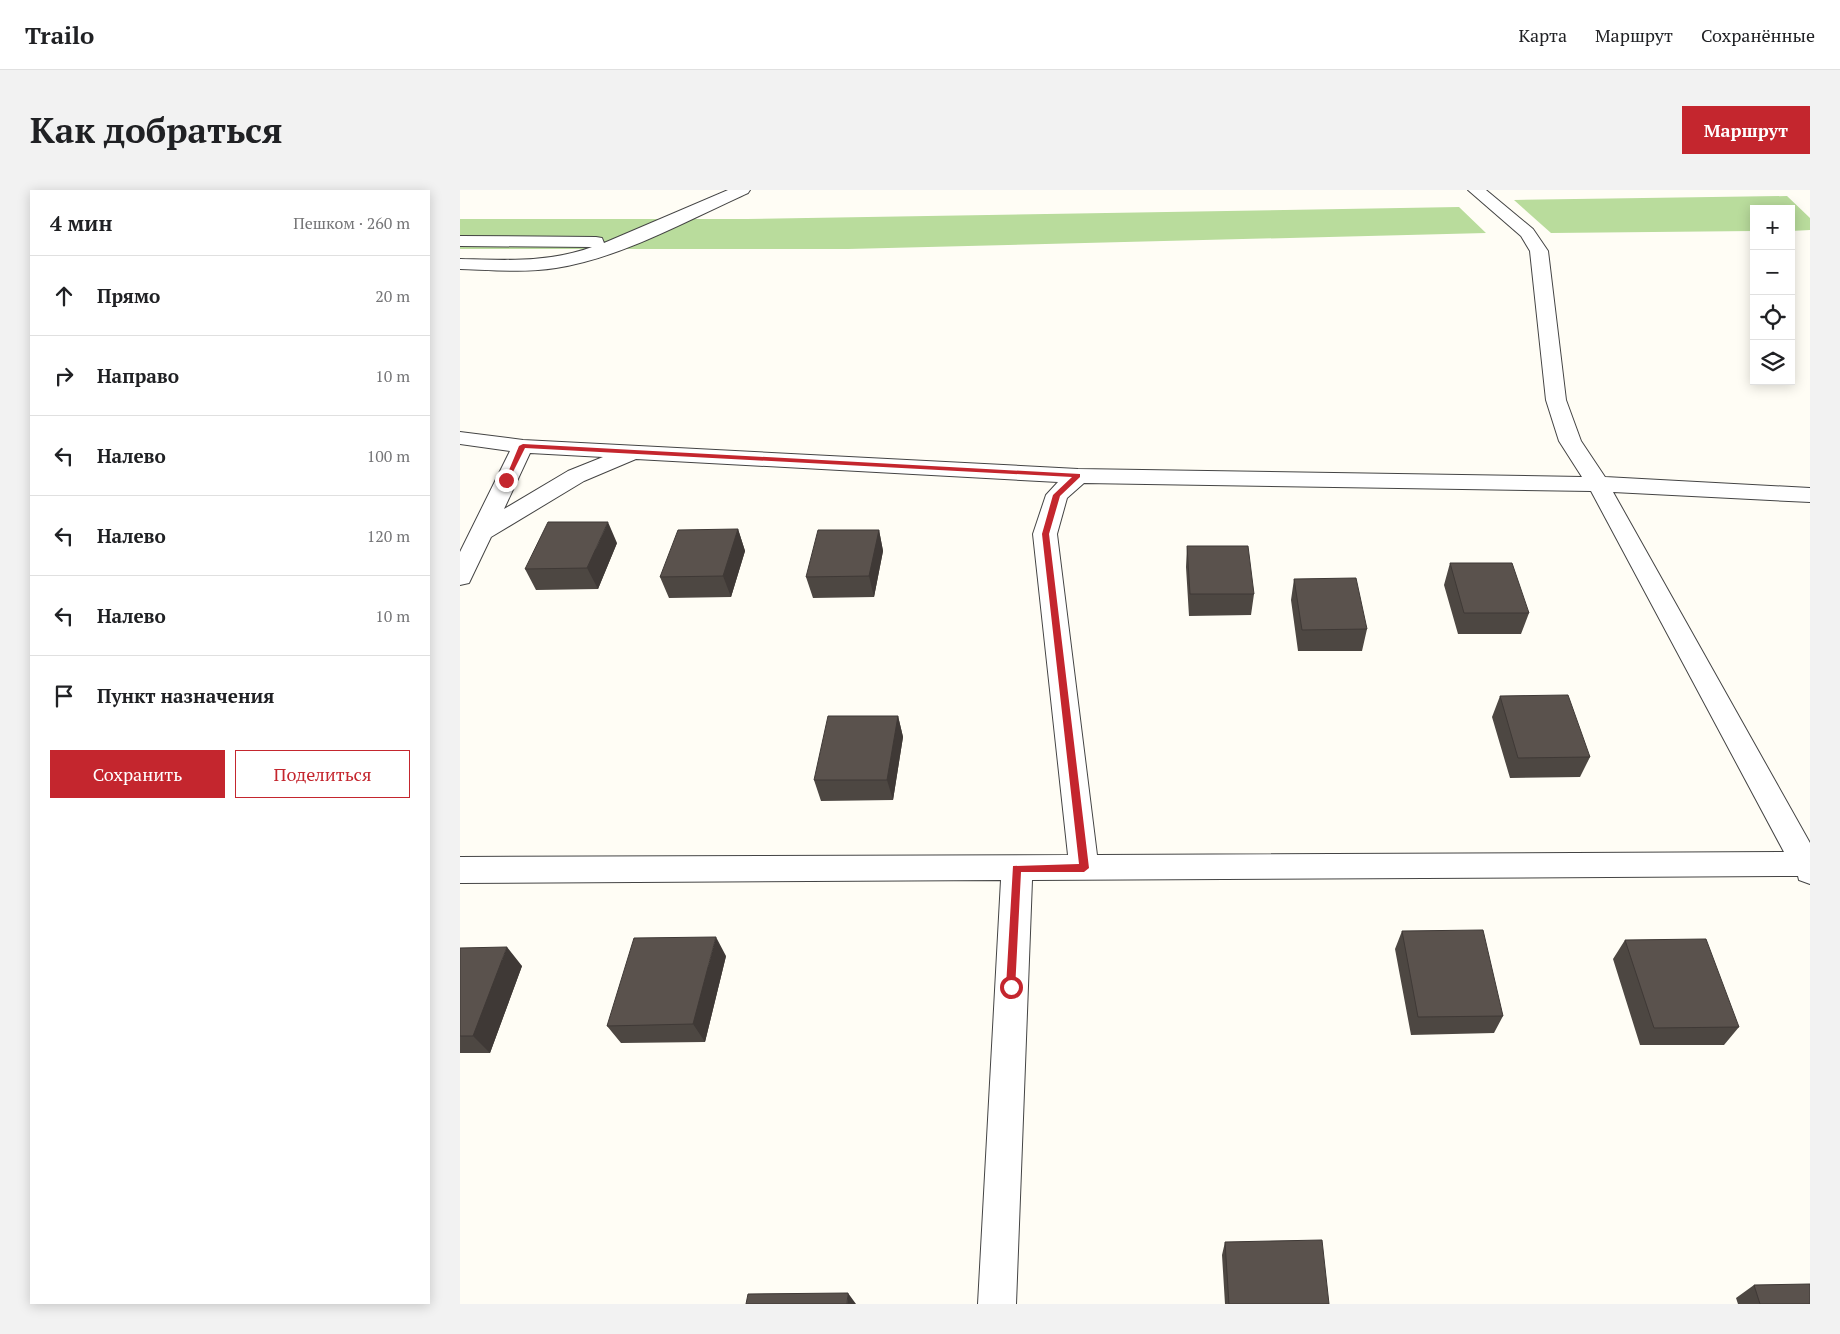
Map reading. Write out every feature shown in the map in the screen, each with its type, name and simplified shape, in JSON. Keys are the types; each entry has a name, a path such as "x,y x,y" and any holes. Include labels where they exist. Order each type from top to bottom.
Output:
{"street":[{"path":"460,264 532,265 569,260 619,242 742,190"},
{"path":"460,870 1809,866 1598,484 1570,442 1556,400 1539,251 1528,233 1476,190"},
{"path":"460,241 619,242"},
{"path":"466,440 523,446 1078,476 1598,484 1810,495"},
{"path":"460,577 523,446"},
{"path":"482,532 576,476 632,452"},
{"path":"1078,476 1057,495 1045,534 1084,868"},
{"path":"997,1304 1016,868"}],"green space":[{"path":"1787,196 1810,218 1810,230 1795,231 1795,205 1750,205 1750,231 1551,233 1514,200"},
{"path":"1459,207 1486,233 848,249 460,249 460,219 747,219"}],"building":[{"path":"548,522 608,522 587,568 525,569"},
{"path":"738,529 723,576 660,577 678,530"},
{"path":"818,530 879,530 869,576 806,577"},
{"path":"1187,546 1248,546 1254,594 1190,594"},
{"path":"1450,563 1512,563 1529,613 1464,613"},
{"path":"1356,578 1367,629 1302,630 1294,579"},
{"path":"1568,695 1590,757 1518,758 1500,696"},
{"path":"828,716 898,716 887,780 814,780"},
{"path":"1483,930 1503,1016 1418,1017 1402,931"},
{"path":"716,937 693,1024 607,1026 634,938"},
{"path":"1706,939 1739,1027 1654,1028 1625,940"},
{"path":"507,947 473,1036 460,1036 460,948"},
{"path":"1322,1240 1329,1304 1229,1304 1225,1242"},
{"path":"1810,1284 1810,1304 1760,1304 1754,1285"},
{"path":"848,1293 847,1304 746,1304 748,1294"}],"route":[{"path":"506,480 523,446 1078,476 1057,495 1045,534 1084,868 1016,868 1011,987"}]}
